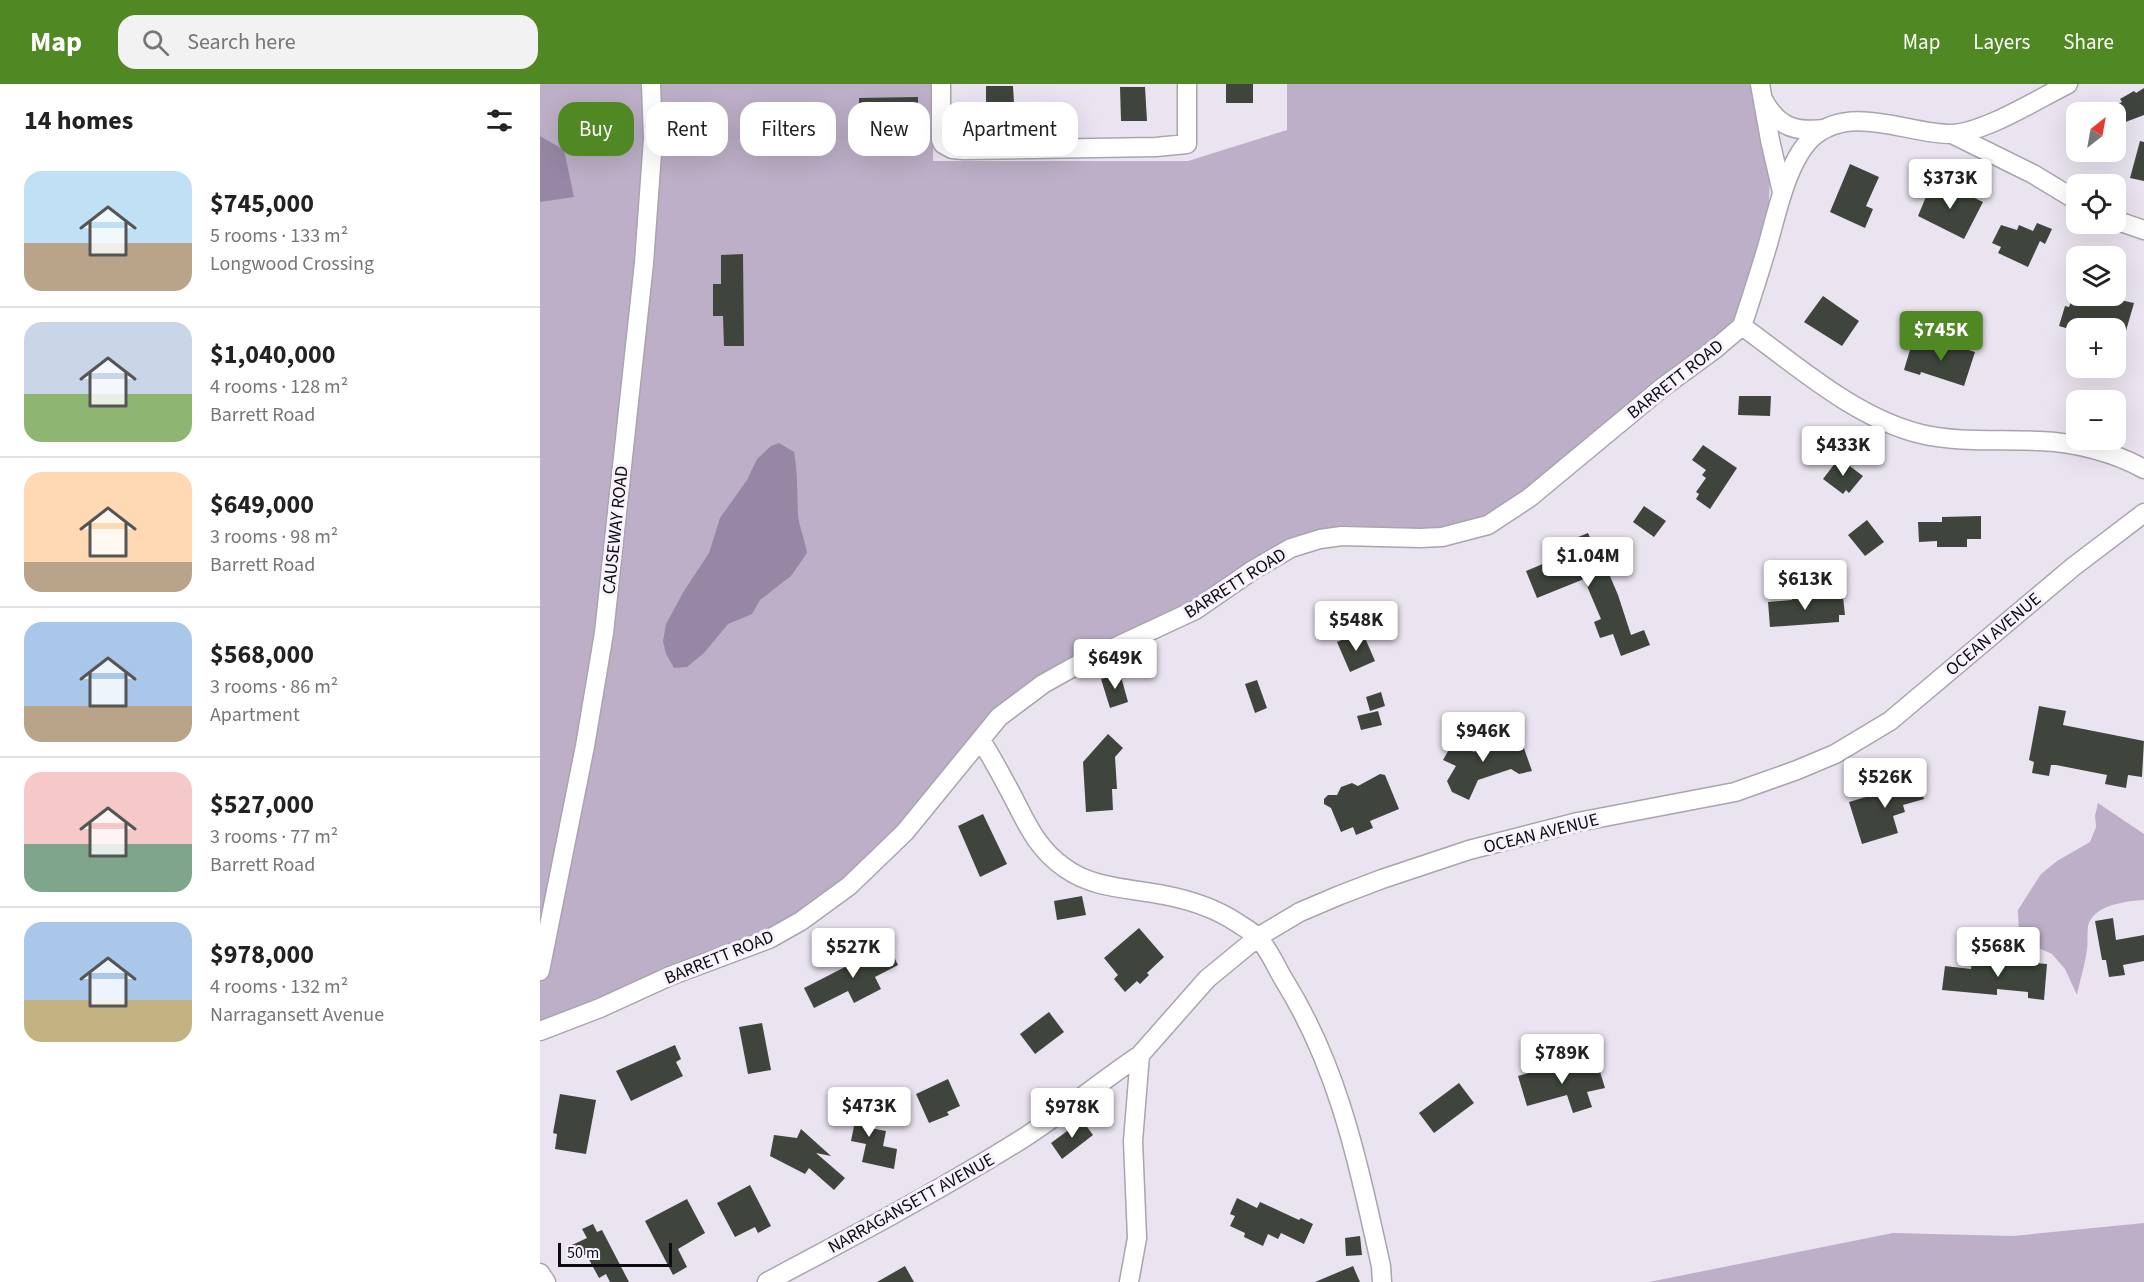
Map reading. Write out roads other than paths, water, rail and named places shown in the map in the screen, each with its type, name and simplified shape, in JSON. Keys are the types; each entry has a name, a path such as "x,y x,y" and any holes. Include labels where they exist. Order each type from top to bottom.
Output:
{"street":[{"name":"CAUSEWAY ROAD","path":"540,971 585,746 604,633 644,263 653,139 651,84"},
{"path":"941,84 941,140 943,144 952,149 964,150 1156,147 1187,144 1187,84"},
{"path":"1952,134 1992,122 2068,84"},
{"path":"1761,90 1773,114 1788,126 1806,131 1825,129"},
{"path":"1761,90 1782,192"},
{"path":"2066,194 2033,174 1952,134 1871,122 1845,122 1825,129 1806,145 1782,192 1742,326 1839,396 1870,415 1900,428 1950,438 2042,441 2074,446 2131,462 2144,469"},
{"path":"2126,224 2144,230"},
{"name":"BARRETT ROAD","path":"540,1031 600,1008 670,976 769,939 801,921 849,886 905,832 999,717 1043,684 1077,665 1195,610 1253,570 1291,548 1320,539 1342,536 1442,537 1488,525 1529,498 1655,393 1742,326"},
{"name":"OCEAN AVENUE","path":"1140,1055 1207,979 1258,937 1300,912 1382,879 1469,850 1578,822 1735,792 1835,754 1890,721 2073,567 2144,513"},
{"path":"981,741 1033,836 1044,850 1065,869 1101,885 1164,895 1200,904 1219,911 1258,937 1302,1009 1332,1077 1354,1143 1381,1266 1382,1282"},
{"path":"1128,1282 1137,1238 1133,1141 1140,1055"},
{"name":"NARRAGANSETT AVENUE","path":"766,1282 911,1206 1016,1143 1066,1109 1096,1084 1140,1055"},
{"path":"540,1274 546,1282"}]}
